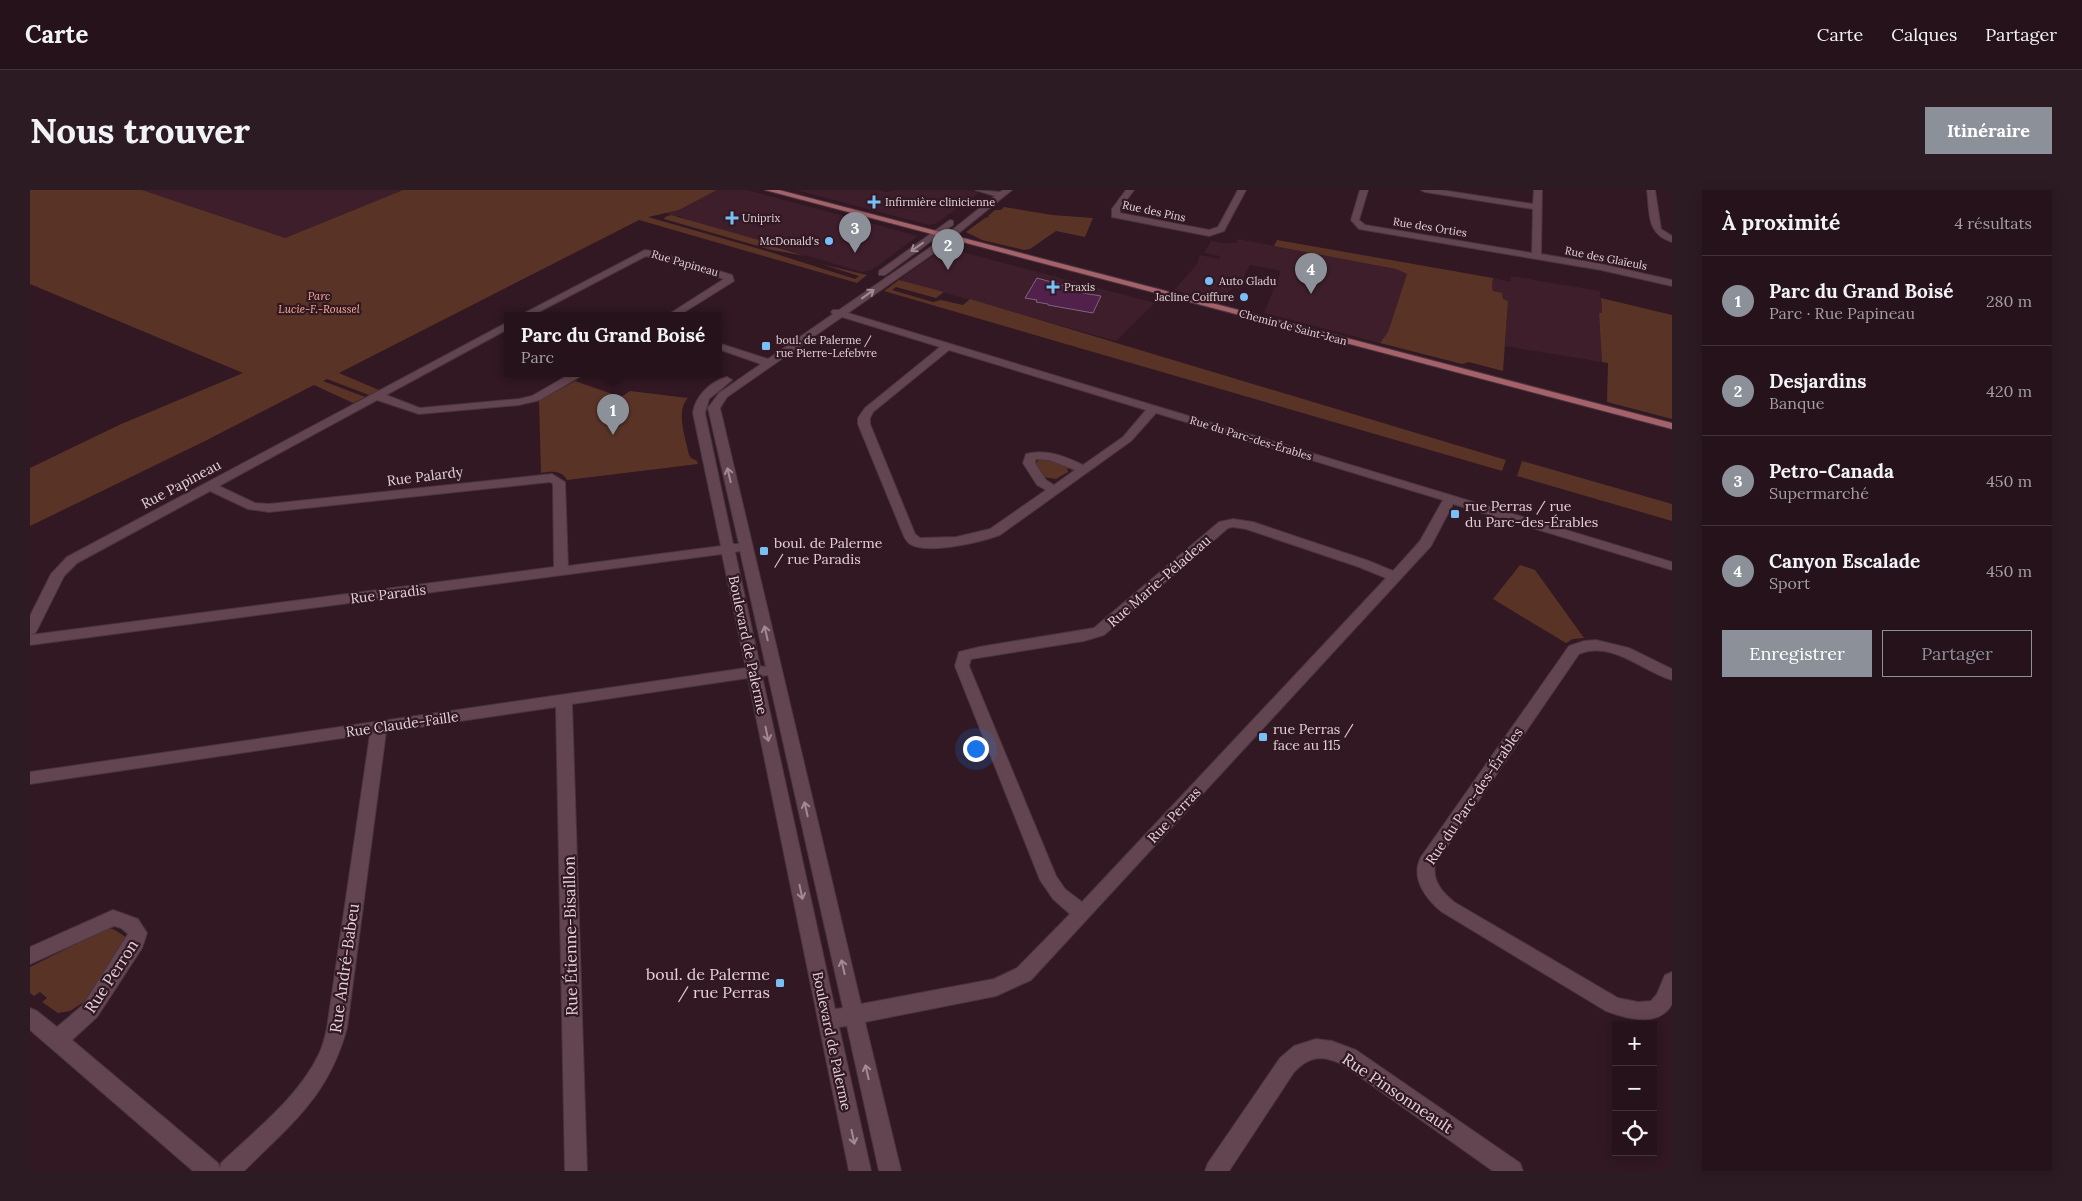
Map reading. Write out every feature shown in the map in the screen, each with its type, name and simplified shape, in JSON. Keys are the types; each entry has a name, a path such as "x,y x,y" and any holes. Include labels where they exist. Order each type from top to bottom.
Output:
{"main road":[{"name":"Chemin de Saint-Jean","path":"769,190 1672,426"}],"street":[{"path":"978,190 1000,192"},
{"name":"Rue des Pins","path":"1130,190 1116,209 1115,215 1199,232 1218,231 1242,190"},
{"name":"Rue des Orties","path":"1364,190 1354,220 1362,227 1536,256"},
{"path":"1425,190 1538,207"},
{"path":"1536,256 1538,190"},
{"path":"1651,190 1657,230 1662,235 1672,239"},
{"name":"Boulevard de Palerme","path":"835,311 935,234 1000,192"},
{"name":"Boulevard de Palerme","path":"860,1171 698,408 707,394 764,361 835,311 948,237 1000,192"},
{"name":"Rue Papineau","path":"531,312 641,253 655,254 729,277 729,281 679,312"},
{"name":"Rue des Glaïeuls","path":"1536,256 1672,283"},
{"name":"Rue du Parc-des-Érables","path":"835,311 1672,566"},
{"name":"Rue Papineau","path":"30,630 54,580 67,564 504,327"},
{"path":"948,346 869,410 864,418 864,424 910,537 918,542 929,543 988,535 1000,529 1127,439 1154,408"},
{"path":"722,347 764,361"},
{"name":"Boulevard de Palerme","path":"764,361 718,400 714,408 890,1171"},
{"path":"377,396 419,411 518,402 536,398 572,377"},
{"path":"1055,490 1038,479 1029,463 1030,457 1038,455 1050,457 1083,469"},
{"name":"Rue Palardy","path":"209,486 252,506 269,508 552,478 559,482 561,571"},
{"name":"Rue Perras","path":"828,1020 1006,984 1024,974 1426,543 1450,498"},
{"name":"Rue Marie-Péladeau","path":"1083,912 1059,894 1049,880 962,666 964,656 1099,632 1224,525 1228,524 1248,525 1395,576"},
{"name":"Rue Paradis","path":"30,640 746,547"},
{"name":"Rue du Parc-des-Érables","path":"1672,675 1610,648 1593,645 1574,650 1427,862 1425,869 1428,883 1433,892 1448,907 1613,1005 1631,1010 1655,1009 1662,1003 1672,982"},
{"name":"Rue Claude-Faille","path":"30,778 774,669"},
{"name":"Rue Étienne-Bisaillon","path":"564,700 576,1171"},
{"name":"Rue André-Babeu","path":"229,1171 307,1091 327,1059 337,1028 379,728"},
{"name":"Rue Perron","path":"30,956 113,918 121,920 137,929 138,933 135,942 90,1011 58,1039"},
{"path":"30,1017 210,1171"},
{"name":"Rue Pinsonneault","path":"1216,1171 1293,1058 1302,1051 1320,1048 1348,1057 1512,1171"}],"shaded area":[{"path":"142,190 403,190 285,238"},
{"path":"717,190 747,190 918,236 872,270 862,272 679,216 672,217 666,212 679,210"},
{"path":"796,190 878,190 887,192 894,190 967,190 979,193 935,224 929,225"},
{"path":"1238,239 1396,269 1407,274 1388,332 1380,343 1264,313 1281,271 1250,265 1238,288 1233,287 1221,302 1174,290 1198,263 1199,255 1219,259 1220,256 1204,253 1211,241 1236,243"},
{"path":"947,248 1155,303 1116,341 899,280 942,249"},
{"path":"1511,276 1600,291 1602,313 1599,313 1602,362 1505,346 1508,301 1493,291 1492,286 1493,278 1510,282"}],"green space":[{"name":"Parc Lucie-F.-Roussel","path":"30,190 142,190 285,238 403,190 717,190 679,210 648,217 855,279 859,276 821,264 867,275 857,283 639,220 339,373 379,390 369,395 327,379 323,381 365,397 353,403 314,385 205,441 30,526 30,468 119,425 243,373 30,284"},
{"path":"1004,207 1052,215 1093,218 1085,237 1056,231 1030,249 1024,250 982,240 966,232 989,217 995,210 1001,210"},
{"path":"671,215 773,244 772,246 806,256 772,250 664,219"},
{"path":"1277,240 1493,278 1493,291 1502,293 1503,299 1508,301 1503,371 1469,362 1462,364 1380,343 1388,332 1407,274 1396,269 1274,246"},
{"path":"899,280 944,292 936,298 896,287 892,290 933,302 941,300 963,305 970,299 1506,460 1502,471 884,291"},
{"path":"1601,298 1672,315 1672,419 1607,402 1608,363 1602,362 1599,313 1602,313"},
{"path":"575,381 621,397 630,391 688,398 682,410 682,425 689,455 698,464 567,480 559,473 541,473 539,401"},
{"path":"1039,460 1050,460 1061,464 1067,467 1068,472 1056,479 1044,477 1035,464"},
{"path":"1522,461 1672,504 1672,521 1517,476"},
{"path":"1520,565 1535,570 1584,638 1573,639 1566,643 1493,599"},
{"path":"106,929 113,929 126,937 84,1002 70,1011 58,1013 42,1002 47,998 40,992 34,996 30,993 30,967"}],"building":[{"path":"1037,278 1084,291 1083,293 1101,296 1093,313 1036,302 1037,300 1025,298"}],"place":[{"name":"Infirmière clinicienne","path":"874,202"},
{"name":"Uniprix","path":"732,218"},
{"name":"McDonald's","path":"829,241"},
{"name":"Petro-Canada","path":"855,253"},
{"name":"Desjardins","path":"948,270"},
{"name":"Auto Gladu","path":"1209,281"},
{"name":"Praxis","path":"1053,287"},
{"name":"Canyon Escalade","path":"1311,294"},
{"name":"Jacline Coiffure","path":"1244,297"},
{"name":"boul. de Palerme / rue Pierre-Lefebvre","path":"766,346"},
{"name":"Parc du Grand Boisé","path":"613,435"},
{"name":"rue Perras / rue du Parc-des-Érables","path":"1455,514"},
{"name":"boul. de Palerme / rue Paradis","path":"764,551"},
{"name":"rue Perras / face au 115","path":"1263,737"},
{"name":"boul. de Palerme / rue Perras","path":"780,983"}]}
